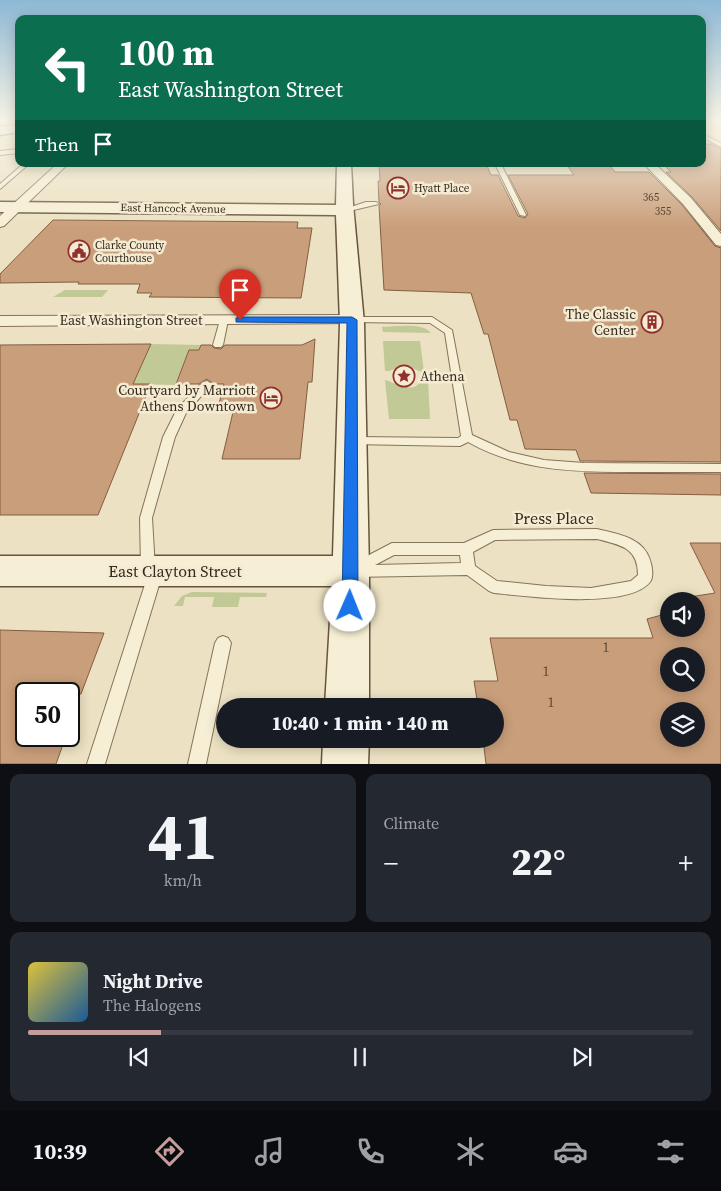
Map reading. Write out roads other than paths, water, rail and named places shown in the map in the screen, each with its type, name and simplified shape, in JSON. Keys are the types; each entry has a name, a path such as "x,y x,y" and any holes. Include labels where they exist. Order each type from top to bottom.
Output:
{"main road":[{"path":"344,167 343,195 352,320 351,570 347,698"},
{"name":"East Hancock Avenue","path":"9,207 345,210"},
{"name":"East Clayton Street","path":"0,571 351,570"},
{"path":"345,764 346,748"}],"street":[{"path":"0,223 9,207 59,167"},
{"path":"652,167 687,201 721,242"},
{"name":"East Washington Street","path":"0,320 352,320"}],"lane":[{"path":"0,187 23,167"},
{"path":"499,167 523,215"},
{"path":"345,210 366,204 376,204"},
{"path":"218,345 224,320"},
{"path":"352,320 432,320 449,332 467,437"},
{"path":"96,764 152,572 146,518 169,438 176,418 207,384"},
{"path":"352,441 460,442 467,437"},
{"path":"467,437 495,452 544,466 582,468 721,468"},
{"name":"Press Place","path":"351,570 392,549 466,549 493,535 597,534 623,541 638,549 646,564 645,578 634,587 590,594 494,587 468,569"},
{"path":"351,570 468,569 466,549"},
{"path":"197,764 223,643"}],"place":[{"name":"Hyatt Place","path":"398,188"},
{"name":"Clarke County Courthouse","path":"79,251"},
{"name":"The Classic Center","path":"652,322"},
{"name":"Athena","path":"404,376"},
{"name":"Courtyard by Marriott Athens Downtown","path":"271,398"}]}
